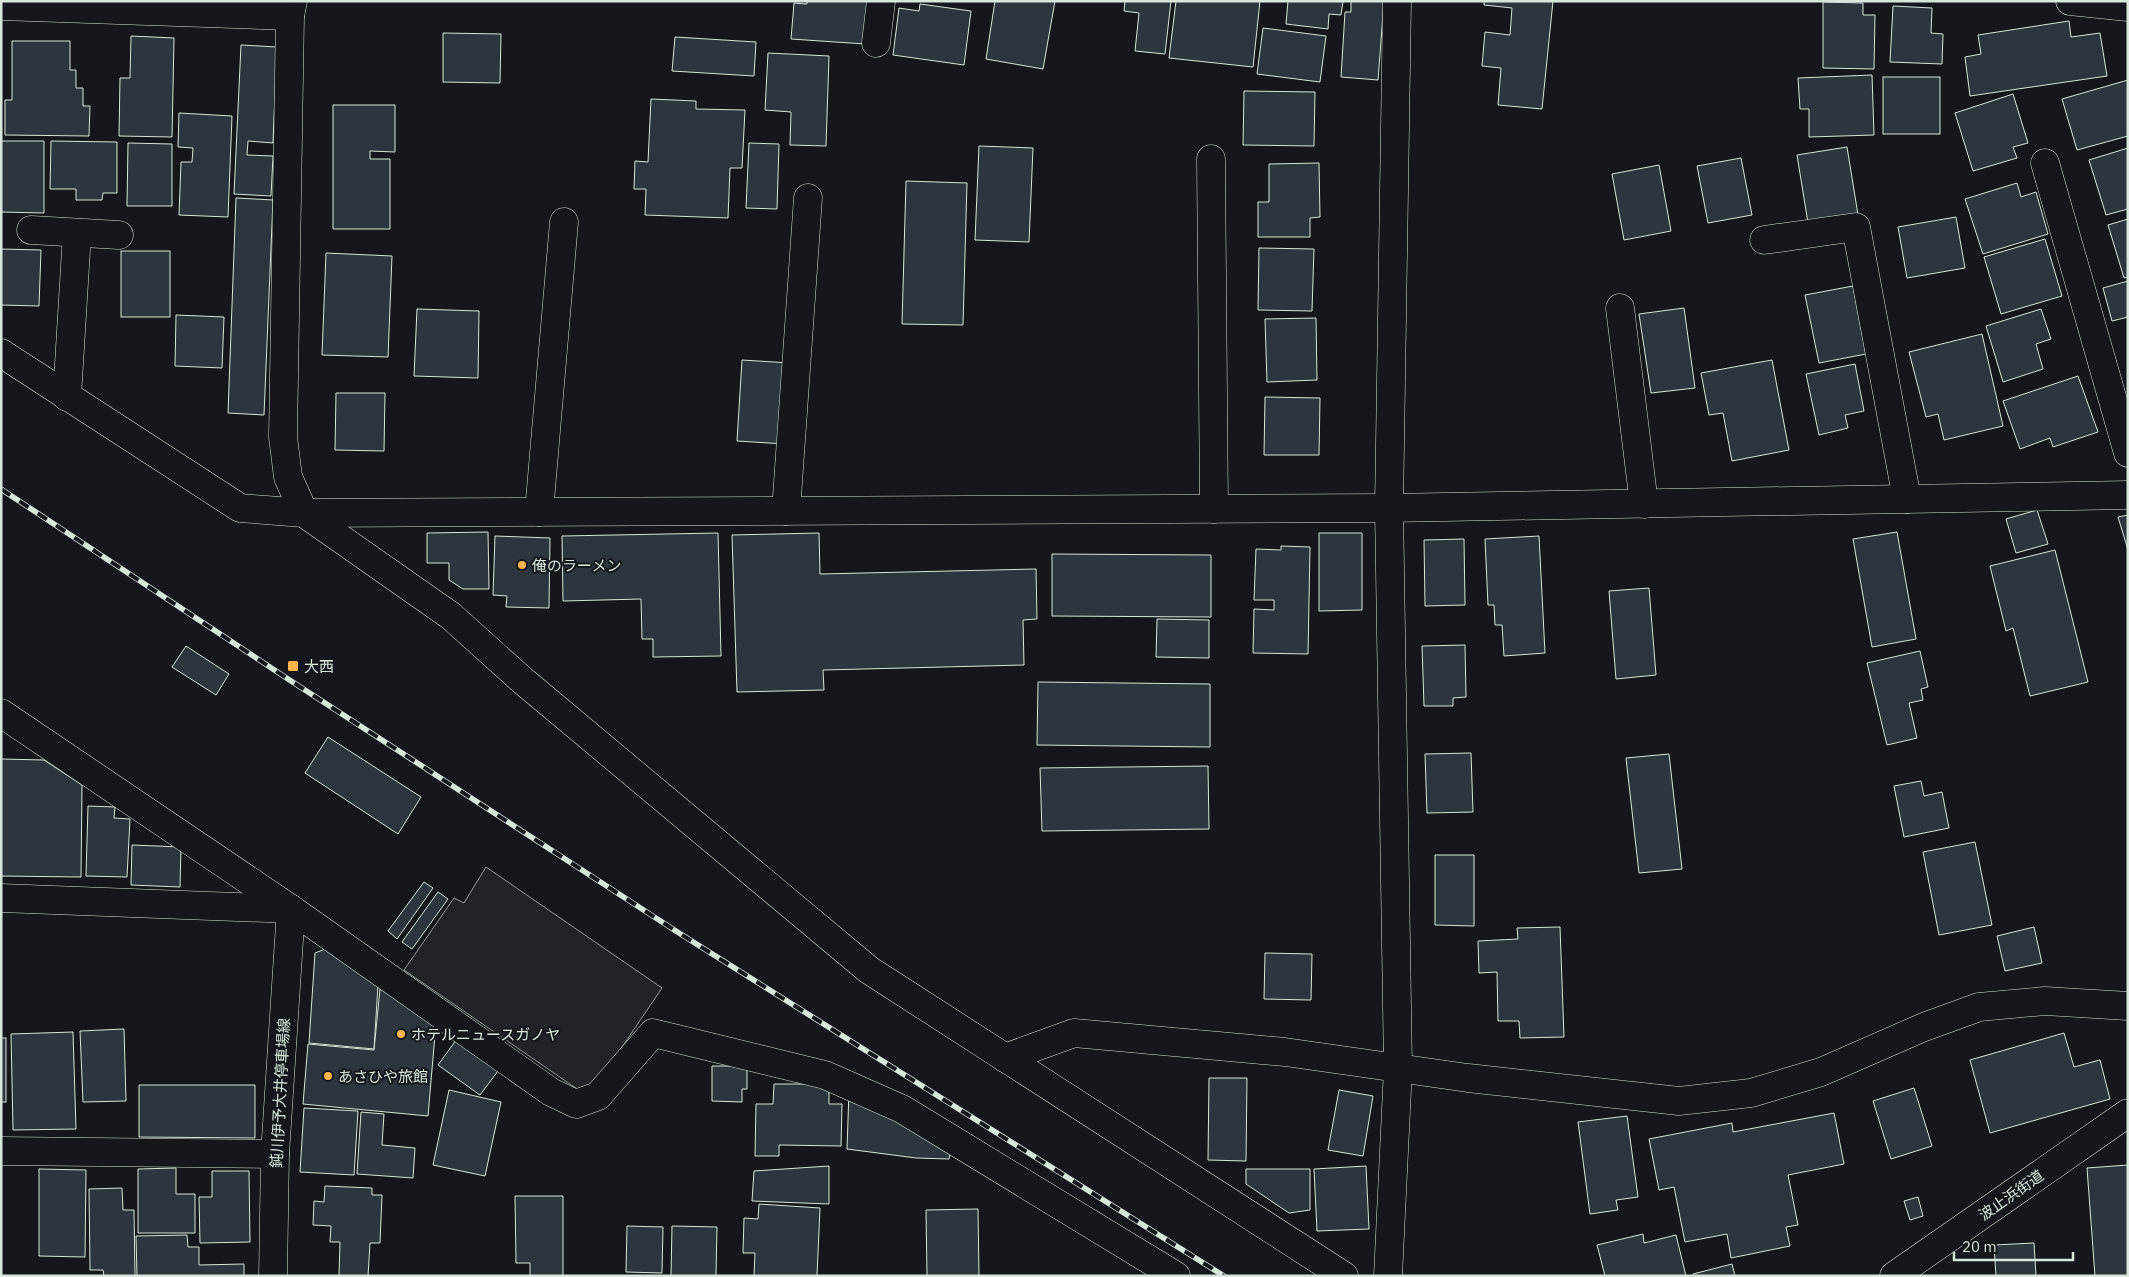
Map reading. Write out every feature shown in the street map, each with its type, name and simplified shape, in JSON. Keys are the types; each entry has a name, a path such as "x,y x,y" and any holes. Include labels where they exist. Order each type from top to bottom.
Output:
{"street":[{"path":"876,43 881,1"},
{"path":"1388,1276 1398,1068 1390,508 1397,1"},
{"path":"2070,1 2128,7"},
{"path":"1,6 292,8 283,437 288,477 304,513 451,616 522,680 869,970 1344,1276"},
{"path":"1211,159 1214,509"},
{"path":"2045,163 2128,453"},
{"path":"786,511 808,198"},
{"path":"539,512 564,222"},
{"path":"1764,240 1856,228 1907,499"},
{"path":"31,230 119,235"},
{"path":"67,397 77,233"},
{"path":"1620,308 1644,504"},
{"path":"1,353 240,508 304,513 1390,508 2128,495"},
{"path":"1,712 291,910 551,1092 576,1104 598,1096 653,1033 825,1075 902,1110 1176,1276"},
{"path":"1,898 291,910"},
{"name":"鈍川伊予大井停車場線","path":"273,1276 275,1154 291,910"},
{"path":"1005,1058 1074,1033 1285,1052 1468,1078 1679,1101 1751,1093 1821,1072 1924,1026 1979,1007 2045,1000 2128,1006"},
{"name":"波止浜街道","path":"1894,1276 2128,1113"},
{"path":"1,1151 275,1154"}],"shaded area":[{"path":"486,867 662,988 599,1081 583,1093 404,970 454,898 464,903"}],"building":[{"path":"807,1 869,1 865,44 791,39 794,3 807,4"},
{"path":"995,1 1055,1 1043,69 986,59"},
{"path":"1125,1 1171,1 1165,54 1135,51 1139,13 1124,11"},
{"path":"1176,1 1260,1 1253,67 1169,58"},
{"path":"1288,1 1343,1 1341,15 1329,14 1328,29 1286,24"},
{"path":"1351,1 1384,1 1378,80 1341,77 1345,12 1351,12"},
{"path":"1484,1 1553,1 1542,109 1498,105 1501,68 1482,66 1485,32 1510,35 1512,8 1484,5"},
{"path":"1823,2 1863,3 1863,15 1875,15 1874,69 1823,68"},
{"path":"920,4 971,11 964,65 893,55 899,8 919,11"},
{"path":"1893,6 1932,8 1931,33 1943,34 1942,64 1890,62"},
{"path":"2069,21 2071,37 2100,33 2107,76 1970,96 1965,57 1981,54 1978,35"},
{"path":"1263,28 1326,36 1320,82 1257,74"},
{"path":"443,33 501,34 500,83 443,82"},
{"path":"131,36 174,38 172,137 119,136 120,78 130,78"},
{"path":"675,37 756,42 754,76 672,71"},
{"path":"12,41 70,41 70,70 76,70 76,88 83,88 83,106 90,106 89,136 5,135 5,100 12,100"},
{"path":"241,45 277,47 273,143 248,141 247,155 273,156 271,196 234,194"},
{"path":"768,53 829,56 826,146 790,145 791,112 765,110"},
{"path":"1872,75 1874,135 1809,137 1809,109 1800,109 1798,78"},
{"path":"1883,77 1940,77 1940,134 1883,134"},
{"path":"2128,80 2128,136 2077,150 2062,99"},
{"path":"1244,91 1315,92 1314,146 1243,145"},
{"path":"2013,94 2028,143 2013,147 2017,158 1973,171 1955,113"},
{"path":"651,99 696,101 696,109 745,110 742,168 730,168 728,218 645,215 646,189 634,189 635,161 648,162"},
{"path":"333,105 395,105 395,152 370,151 370,159 390,159 390,229 333,229"},
{"path":"179,113 232,116 228,217 179,215 181,162 192,162 193,148 178,147"},
{"path":"1,141 44,141 44,213 1,212"},
{"path":"51,141 117,142 117,193 103,193 102,200 76,200 76,189 50,189"},
{"path":"128,143 172,144 172,206 127,206"},
{"path":"749,143 779,144 777,209 746,208"},
{"path":"979,146 1033,148 1029,242 975,240"},
{"path":"1847,147 1859,221 1809,229 1797,155"},
{"path":"2128,148 2128,209 2106,215 2089,160"},
{"path":"1741,158 1752,215 1708,223 1697,166"},
{"path":"1319,163 1320,217 1310,218 1310,237 1258,237 1258,202 1269,202 1269,164"},
{"path":"1659,165 1671,231 1624,240 1612,174"},
{"path":"906,181 967,183 963,325 902,324"},
{"path":"2017,183 2021,197 2036,192 2048,234 1983,254 1965,199"},
{"path":"236,198 273,200 264,415 228,413"},
{"path":"1956,217 1965,268 1907,278 1898,227"},
{"path":"2128,219 2128,277 2124,278 2108,225"},
{"path":"2045,239 2062,296 2001,314 1984,257"},
{"path":"1259,248 1314,249 1312,311 1258,310"},
{"path":"1,249 41,250 39,306 1,305"},
{"path":"121,251 170,251 170,317 121,317"},
{"path":"326,253 392,256 388,357 322,355"},
{"path":"2128,281 2128,317 2112,321 2103,288"},
{"path":"1853,286 1866,354 1819,363 1805,295"},
{"path":"1684,308 1695,388 1651,393 1639,314"},
{"path":"417,309 479,311 478,378 414,376"},
{"path":"2041,309 2051,339 2036,344 2043,369 2003,382 1986,326"},
{"path":"176,315 224,317 222,368 175,366"},
{"path":"1316,318 1317,380 1267,382 1265,319"},
{"path":"1982,334 2003,426 1944,440 1938,414 1926,417 1909,352"},
{"path":"742,360 790,363 785,444 737,441"},
{"path":"1772,360 1789,450 1732,461 1723,413 1709,415 1701,373"},
{"path":"1855,364 1864,411 1845,415 1848,428 1819,435 1806,374"},
{"path":"2078,376 2098,432 2053,447 2050,438 2020,449 2003,401"},
{"path":"336,393 385,393 384,451 335,450"},
{"path":"1265,397 1320,398 1319,455 1264,455"},
{"path":"2037,510 2048,544 2016,553 2006,519"},
{"path":"2128,515 2128,550 2118,517"},
{"path":"488,532 489,589 463,589 449,580 449,563 427,563 427,533"},
{"path":"1897,532 1916,639 1872,647 1853,539"},
{"path":"718,533 721,656 653,657 653,639 642,639 641,599 563,601 562,536"},
{"path":"819,533 820,574 1036,569 1037,619 1023,620 1024,665 823,670 824,690 737,692 732,535"},
{"path":"1319,533 1362,533 1362,610 1319,611"},
{"path":"495,536 550,538 549,608 506,607 507,596 493,595"},
{"path":"1539,536 1545,653 1504,656 1502,625 1495,625 1494,605 1488,605 1485,539"},
{"path":"1464,539 1465,605 1425,606 1424,540"},
{"path":"1281,546 1310,547 1308,654 1253,653 1254,609 1274,610 1274,600 1254,600 1256,549 1281,550"},
{"path":"2055,550 2088,682 2030,696 2013,628 2006,631 1990,566"},
{"path":"1052,554 1211,555 1211,617 1052,616"},
{"path":"1649,588 1656,675 1616,679 1609,591"},
{"path":"1157,619 1209,620 1209,658 1156,657"},
{"path":"1465,645 1466,697 1453,698 1453,706 1424,706 1422,646"},
{"path":"186,646 229,674 216,695 172,667"},
{"path":"1920,651 1928,687 1921,689 1923,700 1909,703 1917,738 1887,745 1867,663"},
{"path":"1038,682 1210,684 1210,747 1037,745"},
{"path":"328,737 421,797 398,834 305,773"},
{"path":"1471,753 1473,812 1427,813 1425,754"},
{"path":"1669,754 1682,869 1639,873 1626,758"},
{"path":"1,759 44,760 82,785 81,877 1,876"},
{"path":"1208,766 1209,829 1042,831 1040,768"},
{"path":"1921,781 1924,796 1942,792 1949,828 1904,837 1894,786"},
{"path":"88,806 115,807 114,818 130,819 127,877 86,876"},
{"path":"1975,842 1992,925 1939,935 1923,852"},
{"path":"132,845 181,847 180,887 131,885"},
{"path":"1435,855 1474,855 1474,926 1435,925"},
{"path":"424,882 433,888 397,939 388,931"},
{"path":"438,892 448,899 412,949 402,942"},
{"path":"1560,927 1564,1037 1520,1038 1519,1021 1498,1021 1497,972 1479,973 1478,941 1518,939 1517,928"},
{"path":"2034,927 2042,963 2005,971 1997,936"},
{"path":"328,948 378,985 374,1049 309,1043 315,953"},
{"path":"1265,953 1312,954 1311,1000 1264,999"},
{"path":"380,989 436,1023 428,1116 303,1104 308,1044 374,1050"},
{"path":"124,1029 126,1101 83,1102 80,1031"},
{"path":"73,1032 76,1129 13,1130 11,1034"},
{"path":"2064,1033 2074,1067 2100,1060 2110,1099 1990,1133 1970,1060"},
{"path":"459,1036 501,1067 480,1095 438,1065"},
{"path":"1,1038 6,1038 6,1102 1,1102"},
{"path":"712,1066 747,1066 747,1089 742,1089 742,1102 712,1101"},
{"path":"1209,1078 1247,1078 1246,1161 1208,1160"},
{"path":"774,1084 829,1084 829,1104 842,1104 841,1146 779,1145 779,1156 755,1156 756,1104 773,1104"},
{"path":"139,1085 255,1085 255,1138 139,1137"},
{"path":"1914,1088 1932,1146 1891,1159 1873,1101"},
{"path":"449,1090 501,1102 485,1176 433,1165"},
{"path":"1339,1090 1373,1096 1363,1156 1328,1150"},
{"path":"849,1091 952,1144 949,1159 916,1158 847,1149"},
{"path":"304,1108 358,1111 354,1175 300,1172"},
{"path":"361,1112 384,1114 382,1145 415,1148 413,1178 357,1174"},
{"path":"1834,1113 1844,1164 1788,1175 1798,1225 1786,1227 1790,1246 1731,1258 1727,1234 1685,1242 1674,1187 1659,1190 1649,1139 1732,1123 1733,1132"},
{"path":"1627,1116 1638,1197 1616,1200 1618,1210 1590,1214 1578,1122"},
{"path":"2128,1165 2128,1276 2095,1276 2087,1168"},
{"path":"829,1166 829,1204 752,1201 754,1171"},
{"path":"1366,1166 1369,1229 1317,1231 1314,1169"},
{"path":"176,1168 176,1194 195,1194 195,1233 138,1233 138,1169"},
{"path":"39,1169 86,1170 85,1257 39,1256"},
{"path":"1246,1169 1310,1169 1310,1210 1289,1213 1246,1184"},
{"path":"212,1171 249,1171 250,1242 200,1243 199,1197 212,1197"},
{"path":"325,1186 372,1188 372,1195 382,1195 380,1243 370,1243 368,1276 339,1276 340,1242 330,1242 331,1226 313,1225 314,1201 324,1202"},
{"path":"122,1188 123,1210 134,1210 135,1276 104,1276 103,1270 90,1270 89,1189"},
{"path":"515,1196 563,1196 563,1276 530,1276 530,1263 516,1263"},
{"path":"1918,1197 1923,1216 1910,1220 1904,1201"},
{"path":"759,1204 820,1208 817,1276 754,1276 755,1253 743,1253 744,1218 758,1219"},
{"path":"978,1209 979,1276 927,1276 926,1210"},
{"path":"627,1226 663,1227 662,1273 626,1272"},
{"path":"672,1226 717,1227 716,1276 671,1276"},
{"path":"1643,1234 1644,1243 1676,1235 1686,1276 1605,1276 1597,1245"},
{"path":"187,1235 188,1247 199,1247 199,1265 244,1264 244,1276 137,1276 136,1236"},
{"path":"2034,1243 2036,1276 1996,1276 1994,1245"},
{"path":"1732,1264 1735,1276 1693,1276 1693,1274"}],"railway":[{"path":"1,489 288,679 679,933 1224,1276"}],"place":[{"name":"俺のラーメン","path":"522,565"},
{"name":"大西","path":"293,666"},
{"name":"ホテルニュースガノヤ","path":"401,1034"},
{"name":"あさひや旅館","path":"328,1076"}]}
